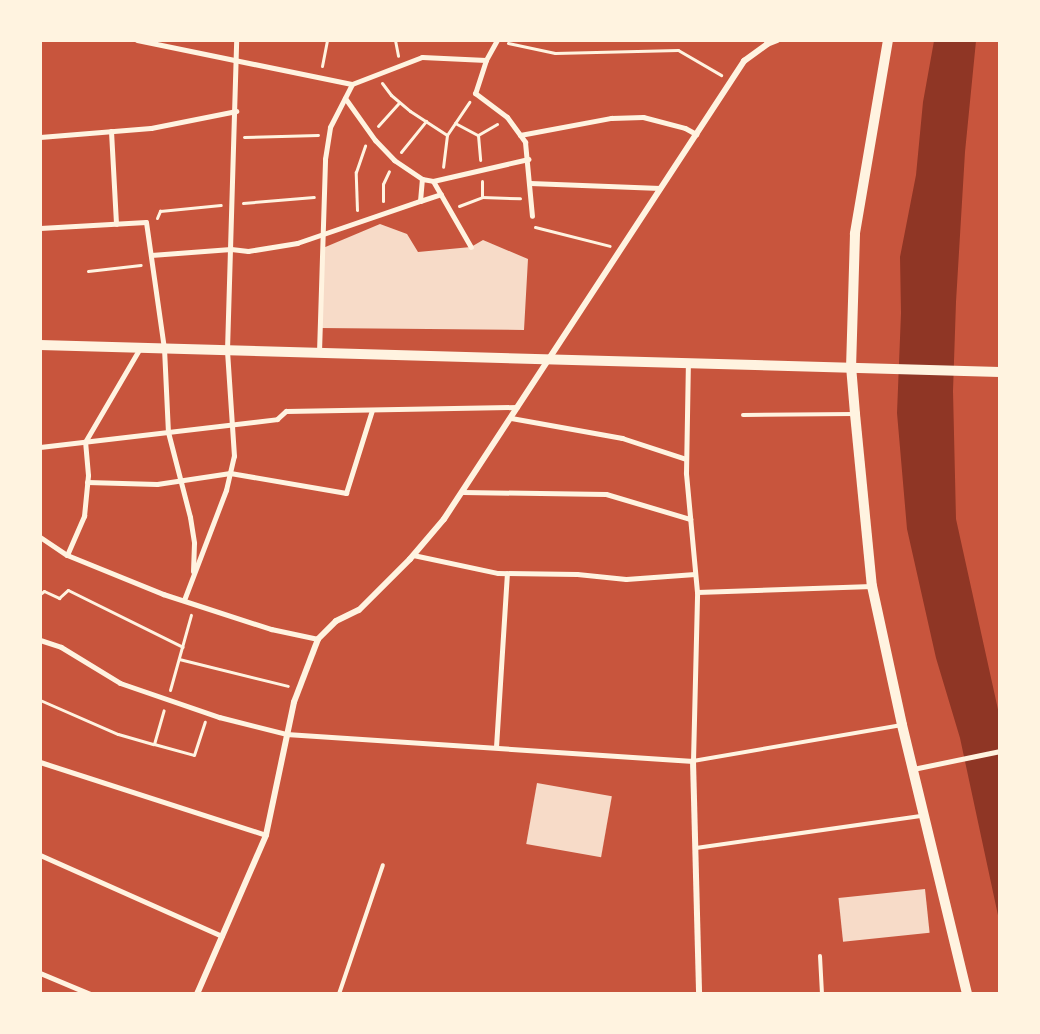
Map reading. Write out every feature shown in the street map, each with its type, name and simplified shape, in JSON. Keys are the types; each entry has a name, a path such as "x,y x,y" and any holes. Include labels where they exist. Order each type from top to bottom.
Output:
{"main road":[{"path":"888,40 855,234 851,366 872,586 902,725 967,993"},
{"path":"40,345 994,371"}],"street":[{"path":"137,40 352,84 422,57 486,60"},
{"path":"184,600 226,490 234,456 227,350 236,111 236,40"},
{"path":"197,993 266,835 286,734 298,688 318,639 336,621 359,610 413,555 463,492 548,358 744,61 766,42 777,40"},
{"path":"497,41 486,60 475,93 507,117 525,142 532,216"},
{"path":"319,352 325,159 329,135 352,84"},
{"path":"345,98 370,134 394,160 422,180 434,181 528,159"},
{"path":"40,137 151,128 236,111"},
{"path":"520,135 611,118 642,117 685,128 696,134"},
{"path":"111,130 116,224"},
{"path":"420,201 422,180"},
{"path":"434,181 471,247"},
{"path":"530,183 660,188"},
{"path":"151,255 272,248 441,194"},
{"path":"40,228 146,222 164,348 168,432 194,543 193,576"},
{"path":"67,555 84,516 87,482 85,442 140,348"},
{"path":"688,362 686,459 697,592 693,761 699,993"},
{"path":"40,447 277,419 286,411 518,407"},
{"path":"87,482 180,483 230,474 346,493 372,410"},
{"path":"511,418 622,438 686,459"},
{"path":"463,492 606,494 690,519"},
{"path":"40,537 67,555 184,600 271,629 318,639"},
{"path":"413,555 507,573 577,574 626,579 695,574"},
{"path":"496,747 507,573"},
{"path":"697,592 872,586"},
{"path":"40,640 61,647 120,683 208,713 286,734 693,761"},
{"path":"913,769 999,751"},
{"path":"40,762 266,835"},
{"path":"40,855 222,936"},
{"path":"40,973 90,993"}],"lane":[{"path":"743,415 855,414"},
{"path":"693,761 902,725"},
{"path":"696,848 925,816"},
{"path":"339,993 383,865"},
{"path":"820,956 822,993"}],"path":[{"path":"320,77 327,40"},
{"path":"497,41 555,53 678,50 731,81"},
{"path":"376,74 399,103 447,135"},
{"path":"441,179 447,135 475,93"},
{"path":"357,222 356,172 370,134 399,103"},
{"path":"478,135 507,117"},
{"path":"455,123 478,135"},
{"path":"235,137 329,135"},
{"path":"478,135 482,197"},
{"path":"450,209 482,197 531,198"},
{"path":"532,216 529,225 620,249"},
{"path":"88,271 152,264"},
{"path":"40,594 44,591 59,598 68,590 183,647"},
{"path":"154,744 195,604"},
{"path":"179,659 298,688"},
{"path":"40,700 118,734 194,755 208,713"}],"shaded area":[{"path":"934,41 976,41 965,152 956,302 953,391 956,519 999,714 999,920 960,738 936,658 907,529 897,413 901,313 900,257 916,175 923,102"}],"building":[{"path":"380,224 407,234 418,252 471,247 483,240 528,259 524,330 320,328 323,248"},
{"path":"537,783 612,796 601,857 526,844"},
{"path":"925,889 930,933 843,942 838,898"}]}
